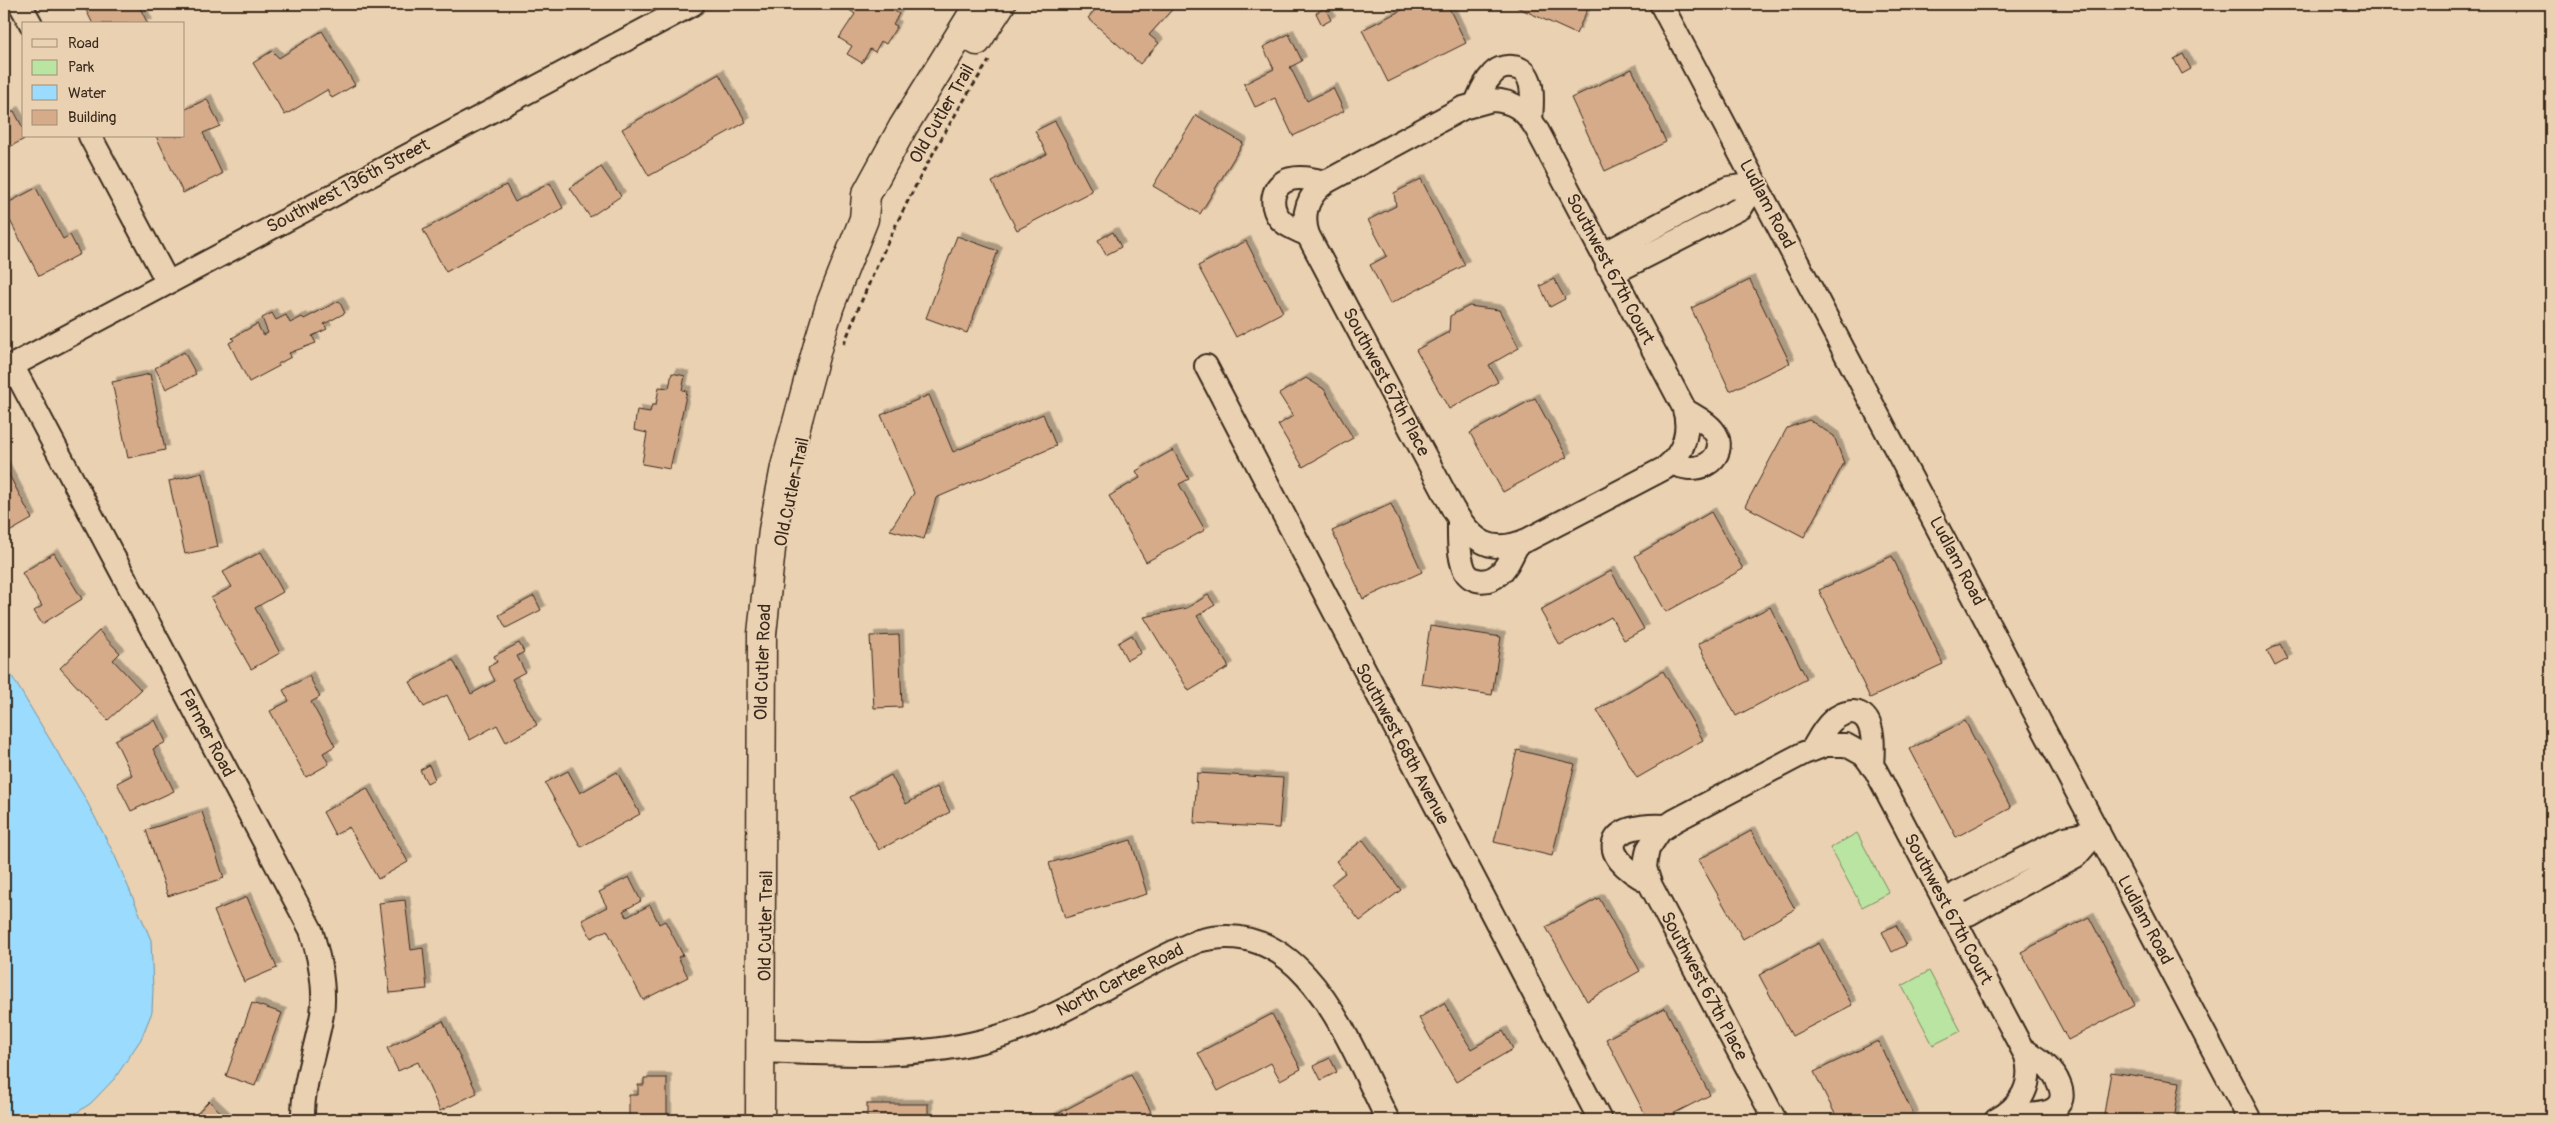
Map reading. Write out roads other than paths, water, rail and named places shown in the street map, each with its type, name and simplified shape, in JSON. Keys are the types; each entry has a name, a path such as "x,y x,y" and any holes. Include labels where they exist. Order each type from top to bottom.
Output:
{"main road":[{"path":"864,219 866,195 903,126 979,4"},
{"path":"864,219 881,204 936,107 1001,4"},
{"name":"Old Cutler Road","path":"760,1120 761,673 763,626 773,530 785,466 807,380 830,305 864,219"}],"street":[{"path":"20,4 29,22"},
{"name":"Southwest 136th Street","path":"8,367 166,281 693,4"},
{"name":"Ludlam Road","path":"1661,4 1904,461 2250,1120"},
{"path":"1308,235 1291,227 1278,217 1273,206 1275,191 1278,186 1289,179 1326,182 1476,103 1492,74 1502,68 1522,70 1530,80 1533,100 1531,120"},
{"name":"Southwest 67th Court","path":"1476,103 1492,100 1510,102 1520,107 1531,120 1685,410 1687,424 1677,455"},
{"path":"91,138 166,281"},
{"name":"Southwest 67th Place","path":"1326,182 1314,192 1307,206 1304,218 1308,235 1459,519 1473,536 1488,545 1497,547 1518,544"},
{"path":"1607,265 1613,249 1728,188 1756,184"},
{"name":"Southwest 68th Avenue","path":"1206,366 1600,1120"},
{"name":"Farmer Road","path":"8,367 311,930 322,980 323,1012 306,1082 303,1120"},
{"path":"1459,519 1462,563 1467,575 1475,580 1482,581 1499,575 1518,544 1677,455 1691,468 1703,466 1716,456 1720,450 1720,442 1712,428 1685,410"},
{"path":"1649,882 1632,873 1619,861 1615,855 1614,844 1616,838 1628,828 1645,824 1667,826 1812,750 1832,720 1844,714 1856,712 1865,718 1872,732 1872,766"},
{"name":"Southwest 67th Court","path":"1812,750 1826,745 1846,745 1864,755 1872,766 2023,1049 2030,1070 2028,1084 2020,1099 2002,1116"},
{"name":"Southwest 67th Place","path":"1667,826 1648,849 1645,868 1649,882 1775,1120"},
{"path":"1949,911 1957,893 2065,838 2098,831"},
{"name":"North Cartee Road","path":"760,1052 898,1053 968,1044 1020,1029 1198,941 1214,937 1232,937 1248,940 1277,952 1312,980 1331,1008 1388,1120"},
{"path":"2002,1116 2043,1114 2052,1110 2061,1098 2062,1090 2054,1074 2042,1062 2023,1049"}],"water":[{"path":"4,663 85,798 115,856 151,940 152,1012 141,1039 115,1078 91,1103 66,1120 4,1120"}]}
